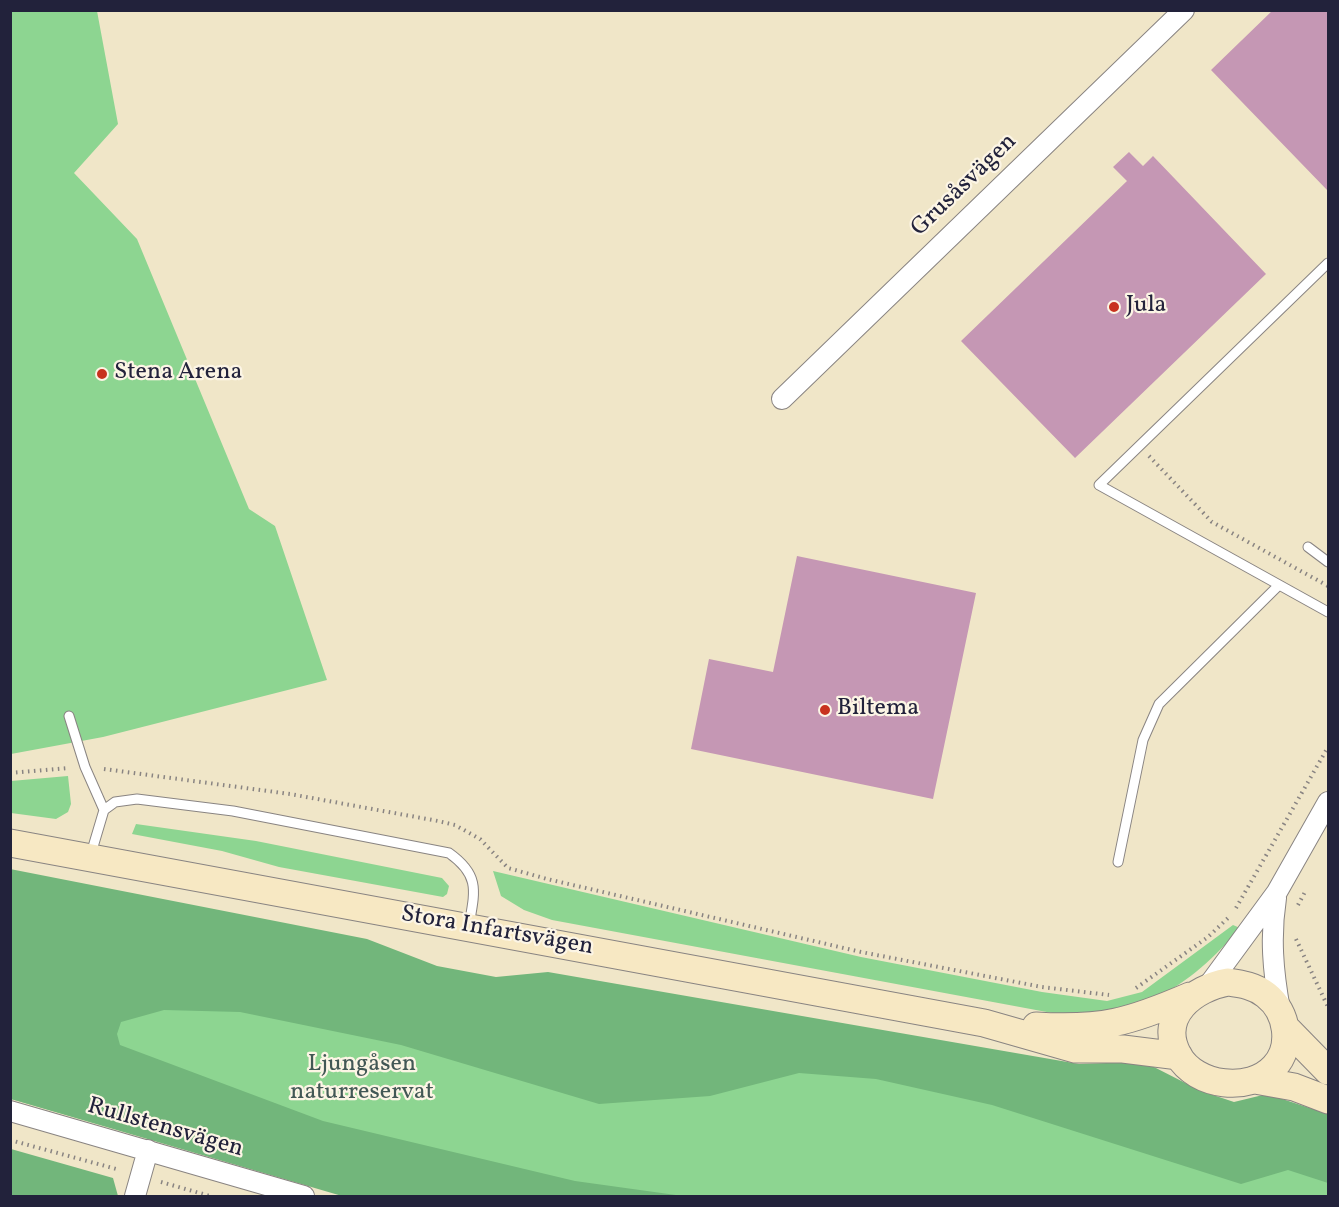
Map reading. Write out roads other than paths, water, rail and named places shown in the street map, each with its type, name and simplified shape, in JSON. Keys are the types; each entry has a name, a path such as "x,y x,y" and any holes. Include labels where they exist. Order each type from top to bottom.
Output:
{"main road":[{"name":"Stora Infartsvägen","path":"10,843 984,1023 1075,1049 1123,1049 1179,1056"},
{"path":"1283,1018 1287,1042 1282,1058 1272,1070 1255,1080 1234,1084 1214,1081 1196,1071 1179,1056 1173,1039 1174,1023 1179,1010 1199,991 1228,982 1248,985 1266,995 1329,1071"},
{"name":"Stora Infartsvägen","path":"984,1023 1071,1028 1106,1026 1144,1016 1199,991"},
{"path":"1255,1080 1294,1087 1329,1100"}],"street":[{"name":"Grusåsvägen","path":"782,399 1184,10"},
{"path":"1199,991 1277,892 1329,802"},
{"path":"1277,892 1271,930 1273,971 1283,1018"},
{"name":"Rullstensvägen","path":"10,1111 304,1197"},
{"path":"135,1197 148,1150"}],"lane":[{"path":"1329,263 1099,485 1329,612"},
{"path":"1308,547 1329,562"},
{"path":"1118,862 1143,740 1159,704 1279,585"},
{"path":"69,716 85,767 104,810"},
{"path":"90,858 104,810 115,802 137,799 212,808 449,853 466,866 475,890 469,927"}],"place":[{"name":"Jula","path":"1114,307"},
{"name":"Stena Arena","path":"102,374"},
{"name":"Biltema","path":"825,710"}],"park label":[{"name":"Ljungåsen naturreservat","path":"362,1080"}]}
